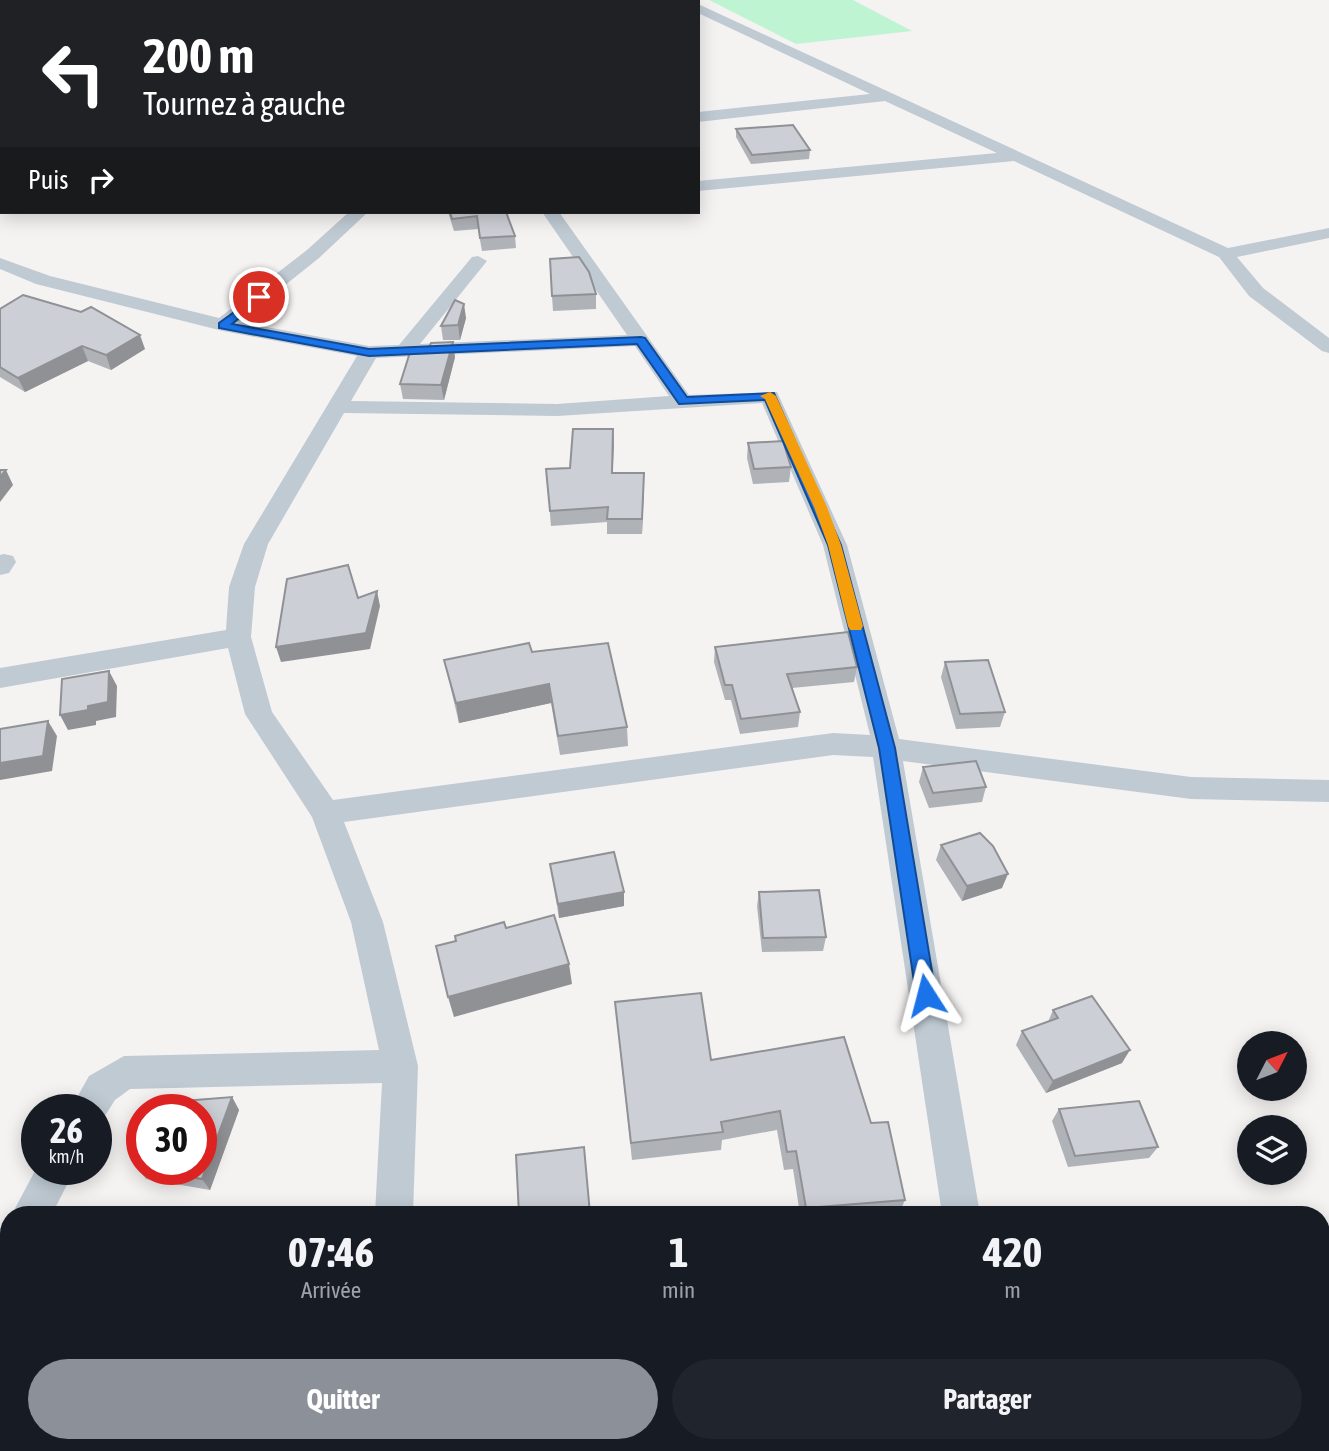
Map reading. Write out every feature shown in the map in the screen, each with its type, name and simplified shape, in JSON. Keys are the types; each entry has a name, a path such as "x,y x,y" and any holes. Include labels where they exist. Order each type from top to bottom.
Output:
{"street":[{"path":"700,9 1021,156 1226,254 1329,233"},
{"path":"700,117 891,96"},
{"path":"700,186 1021,156"},
{"path":"223,325 313,254 357,214"},
{"path":"552,214 683,401"},
{"path":"1226,254 1229,264 1252,287 1329,347"},
{"path":"404,351 478,261"},
{"path":"0,263 43,280 223,325 369,352 641,340"},
{"path":"369,352 256,544 242,587 238,637 259,714 325,813 367,922 400,1066 394,1206"},
{"path":"337,407 557,410 770,396 835,545 887,748 960,1206"},
{"path":"0,678 238,637"},
{"path":"325,813 833,744 887,748 1191,788 1329,791"},
{"path":"98,1094 102,1087 124,1073 400,1066"},
{"path":"35,1206 47,1185"}],"green space":[{"path":"709,0 853,0 912,31 796,44"}],"building":[{"path":"793,125 810,150 752,155 736,129"},
{"path":"451,214 507,214 515,236 480,238 477,216 452,219"},
{"path":"579,257 589,272 596,294 552,296 550,259"},
{"path":"23,295 81,312 91,307 140,335 106,355 82,346 18,378 0,367 0,309"},
{"path":"455,300 464,304 458,325 441,326"},
{"path":"453,342 441,385 400,384 411,349 428,350 431,343"},
{"path":"573,429 613,429 612,473 644,473 642,519 607,519 608,507 550,511 546,469 570,468"},
{"path":"783,441 791,467 754,469 748,443"},
{"path":"348,565 358,598 377,591 366,633 276,647 287,579"},
{"path":"848,632 857,667 787,674 800,712 741,719 732,685 725,685 715,647"},
{"path":"529,643 532,652 608,643 627,727 558,736 549,684 456,703 444,660"},
{"path":"988,660 1005,712 960,714 945,662"},
{"path":"109,671 108,702 88,706 88,710 60,715 62,679"},
{"path":"48,721 43,756 0,763 0,729"},
{"path":"976,761 986,787 933,793 923,767"},
{"path":"980,833 993,846 1008,874 967,886 941,845"},
{"path":"614,852 624,892 558,904 550,864"},
{"path":"819,890 826,937 763,938 759,892"},
{"path":"554,915 569,964 448,997 436,946 456,941 455,936 504,922 506,928"},
{"path":"701,993 711,1060 844,1037 871,1123 888,1122 905,1200 806,1206 796,1151 787,1152 780,1111 721,1122 723,1132 631,1143 615,1002"},
{"path":"1092,996 1130,1050 1053,1081 1022,1031 1058,1018 1053,1010"},
{"path":"232,1097 217,1138 217,1098"},
{"path":"1139,1101 1158,1147 1075,1156 1059,1109"},
{"path":"584,1147 589,1206 519,1206 516,1155"}],"slow traffic":[{"path":"766,396 770,396 821,507 835,545 855,626"}],"route":[{"path":"259,297 223,325 369,352 641,340 683,401 770,396 821,507 835,545 887,748 926,995"}]}
